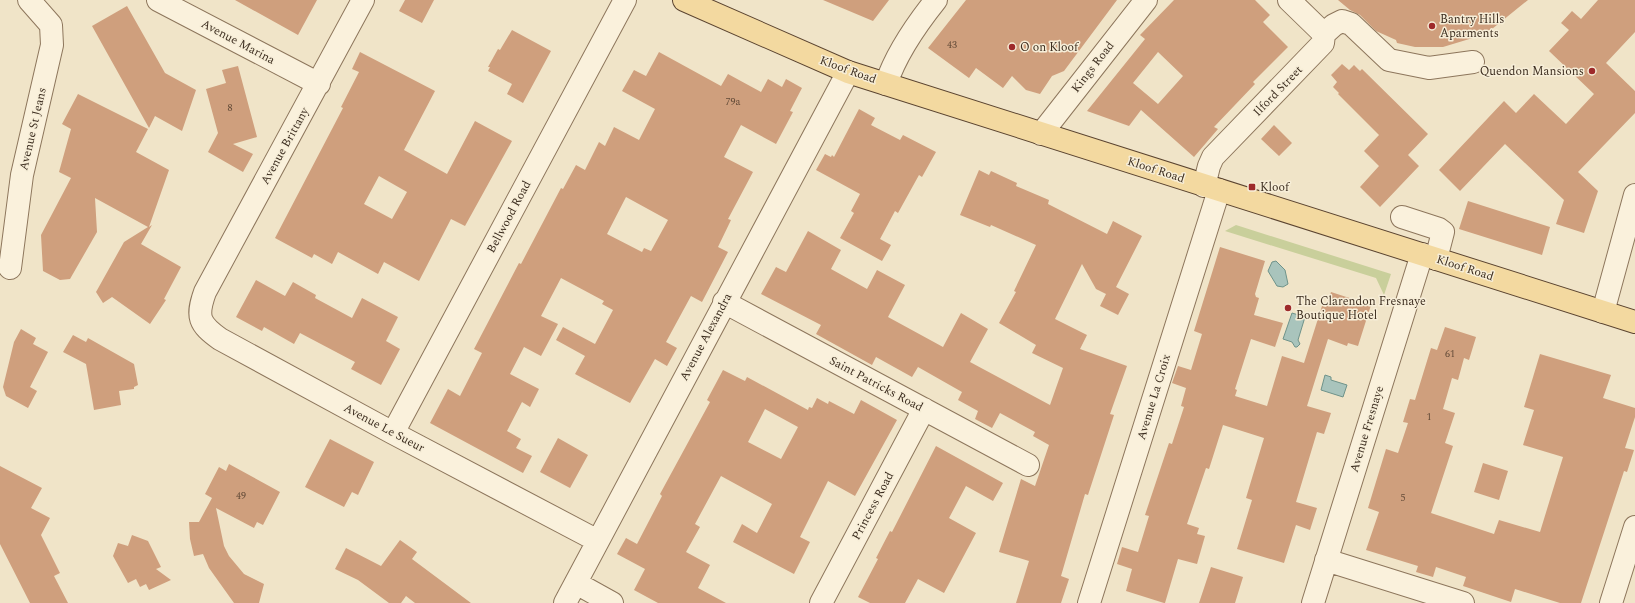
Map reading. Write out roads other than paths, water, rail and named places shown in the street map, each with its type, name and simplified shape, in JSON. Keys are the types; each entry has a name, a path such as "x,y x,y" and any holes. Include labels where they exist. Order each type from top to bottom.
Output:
{"main road":[{"name":"Kloof Road","path":"684,0 848,72 1635,322"}],"street":[{"name":"Avenue St Jeans","path":"10,268 22,175 52,45 51,25 29,0"},
{"name":"Avenue Marina","path":"158,0 319,84"},
{"name":"Avenue Brittany","path":"205,292 319,84 363,0"},
{"name":"Bellwood Road","path":"393,433 625,0"},
{"name":"Kings Road","path":"1041,134 1146,0"},
{"path":"1289,0 1324,34 1334,24 1342,21 1350,24 1389,60 1429,68 1473,62"},
{"path":"886,84 891,68 932,1"},
{"name":"Ilford Street","path":"1211,188 1213,157 1322,46 1324,34"},
{"name":"Avenue Alexandra","path":"565,603 724,302 848,72"},
{"name":"Avenue La Croix","path":"1089,603 1211,188"},
{"path":"1603,312 1635,195"},
{"name":"Avenue Fresnaye","path":"1313,603 1326,560 1429,257 1443,236 1443,232 1440,229 1402,217"},
{"name":"Avenue Le Sueur","path":"205,292 199,309 202,322 208,330 220,339 393,433 598,541"},
{"name":"Saint Patricks Road","path":"724,302 1028,465"},
{"name":"Princess Road","path":"821,603 924,409"},
{"path":"1611,603 1635,527"},
{"path":"1326,560 1463,603"},
{"path":"576,584 612,603"}],"water":[{"path":"1276,261 1285,270 1288,284 1283,287 1277,286 1268,271 1272,262"},
{"path":"1292,313 1305,317 1298,340 1300,344 1297,347 1295,347 1292,342 1283,339"},
{"path":"1325,375 1331,377 1331,380 1347,385 1343,397 1321,390"}],"place":[{"name":"Bantry Hills Aparments","path":"1432,26"},
{"name":"O on Kloof","path":"1012,47"},
{"name":"Quendon Mansions","path":"1592,71"},
{"name":"Kloof","path":"1252,187"},
{"name":"The Clarendon Fresnaye Boutique Hotel","path":"1288,308"}]}
